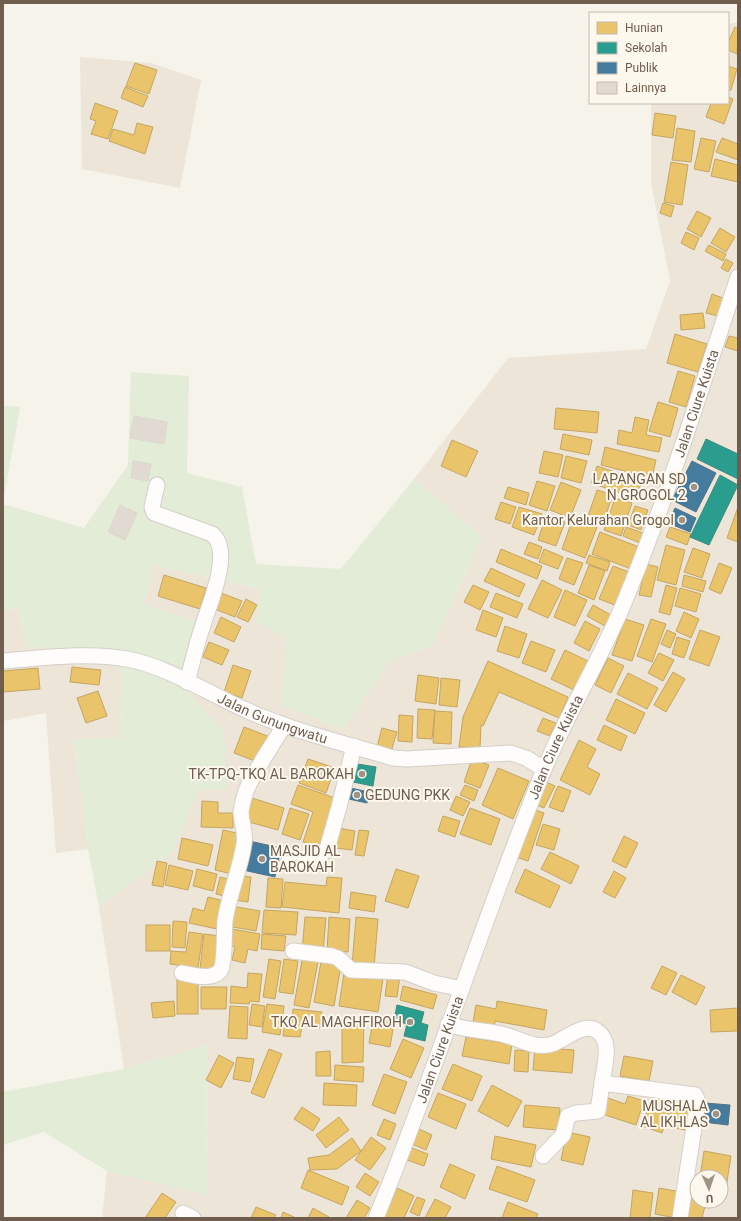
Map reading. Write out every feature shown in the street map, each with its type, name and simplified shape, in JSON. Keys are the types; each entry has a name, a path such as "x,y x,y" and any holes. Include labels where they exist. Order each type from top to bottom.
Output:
{"street":[{"name":"Jalan Ciure Kuista","path":"376,1218 462,989 495,896 544,770 623,606 660,512 738,277"},
{"path":"157,485 152,507 154,513 212,534 216,538 220,549 220,568 214,594 186,682"},
{"name":"Jalan Gunungwatu","path":"3,661 54,657 111,657 146,664 247,711 284,725 393,758 408,759 511,753 526,758 544,770"},
{"path":"182,973 210,976 219,973 222,967 228,903 246,833 241,814 242,806 246,792 255,772 284,725"},
{"path":"288,864 317,858 327,849 336,821 354,746"},
{"path":"293,951 332,956 338,958 351,970 405,972 434,983 462,989"},
{"path":"448,1024 461,1028 506,1036 533,1045 542,1045 563,1040 579,1031 587,1029 597,1030 606,1044 598,1111 576,1113 568,1116 560,1141 543,1156"},
{"path":"602,1083 693,1094 696,1097 697,1108 689,1156 688,1176 680,1218"}],"shaded area":[{"path":"738,22 738,1218 102,1218 107,1171 207,1195 208,1045 124,1069 99,907 173,851 198,790 227,788 183,687 143,604 154,565 260,589 285,636 282,705 343,729 390,661 433,645 482,537 414,479 508,358 646,349 670,281 651,183 651,104 729,104 729,24"},
{"path":"80,57 151,63 201,80 180,188 82,169"},
{"path":"3,608 19,610 26,647 122,650 120,738 74,740 88,849 56,853 46,713 3,721"}],"green space":[{"path":"131,372 189,376 187,473 242,487 256,564 341,569 414,479 482,537 433,645 390,661 343,729 281,705 285,636 256,622 260,589 154,565 143,604 195,621 183,687 224,731 227,788 198,791 173,851 99,907 88,849 74,740 120,737 122,650 26,647 19,610 3,608 3,504 84,528 128,465"},
{"path":"3,406 20,407 3,502"},
{"path":"208,1045 207,1195 107,1171 44,1132 3,1145 3,1092 124,1069"}],"building: Hunian":[{"path":"735,27 738,29 737,54 729,50 729,41"},
{"path":"135,63 157,70 149,94 126,86"},
{"path":"729,66 737,69 731,90 729,90"},
{"path":"125,87 148,96 143,107 121,98"},
{"path":"729,97 733,99 724,124 706,117 711,104 729,104"},
{"path":"95,103 118,111 108,139 91,134 96,121 90,119"},
{"path":"655,113 676,116 673,138 652,135"},
{"path":"137,123 153,127 145,154 109,141 113,129 134,135"},
{"path":"677,128 695,131 691,162 672,160"},
{"path":"701,138 716,141 709,172 694,169"},
{"path":"722,138 738,144 738,160 716,152"},
{"path":"715,159 738,165 738,182 711,176"},
{"path":"671,162 688,165 682,205 664,202"},
{"path":"663,203 674,206 671,217 660,213"},
{"path":"697,211 711,218 701,237 687,229"},
{"path":"720,228 735,237 726,252 711,243"},
{"path":"686,232 699,238 694,250 681,243"},
{"path":"709,245 726,254 723,261 705,251"},
{"path":"726,259 733,263 728,272 721,268"},
{"path":"712,294 723,298 718,316 706,313"},
{"path":"703,313 705,328 681,330 680,315"},
{"path":"675,334 707,344 698,372 667,363"},
{"path":"729,336 738,338 738,351 725,347"},
{"path":"678,371 695,376 686,407 669,402"},
{"path":"658,402 678,408 670,437 649,431"},
{"path":"556,408 599,412 597,433 554,429"},
{"path":"635,417 649,420 646,435 662,438 659,452 617,444 619,430 632,433"},
{"path":"563,434 592,440 589,455 560,449"},
{"path":"452,440 478,451 466,477 441,466"},
{"path":"605,447 656,460 652,478 601,465"},
{"path":"544,451 563,455 558,477 539,473"},
{"path":"566,456 587,461 581,483 561,478"},
{"path":"597,466 642,481 636,498 591,483"},
{"path":"537,481 555,486 547,511 529,505"},
{"path":"561,482 581,490 570,518 550,510"},
{"path":"508,487 529,493 526,505 504,498"},
{"path":"597,490 613,495 602,525 587,519"},
{"path":"615,498 632,503 621,536 604,530"},
{"path":"501,502 516,507 510,524 495,519"},
{"path":"635,506 648,510 641,530 628,525"},
{"path":"519,507 542,514 534,535 512,527"},
{"path":"738,507 738,542 727,538"},
{"path":"546,516 565,522 556,546 538,540"},
{"path":"573,518 597,527 585,558 562,549"},
{"path":"626,527 643,533 640,543 623,536"},
{"path":"670,527 691,534 687,545 666,537"},
{"path":"600,532 639,547 631,569 592,554"},
{"path":"529,542 542,547 538,559 524,554"},
{"path":"666,545 685,550 676,585 657,580"},
{"path":"693,548 710,554 702,578 684,572"},
{"path":"501,549 542,566 537,579 496,562"},
{"path":"544,549 563,557 558,569 539,562"},
{"path":"589,555 610,562 607,571 586,563"},
{"path":"567,558 583,563 574,585 559,579"},
{"path":"719,563 732,568 721,594 709,589"},
{"path":"646,564 658,567 651,597 639,595"},
{"path":"589,565 605,571 594,600 578,593"},
{"path":"613,566 629,572 615,605 599,599"},
{"path":"491,568 525,584 519,597 484,581"},
{"path":"164,575 206,588 200,609 158,596"},
{"path":"684,575 706,581 703,592 682,586"},
{"path":"542,580 562,590 548,618 528,609"},
{"path":"473,585 489,592 480,610 464,602"},
{"path":"666,585 677,588 670,615 659,612"},
{"path":"680,588 701,594 696,612 675,606"},
{"path":"565,590 587,600 575,626 554,617"},
{"path":"221,593 242,601 235,617 215,609"},
{"path":"496,593 523,604 517,618 490,607"},
{"path":"246,599 257,605 248,622 237,617"},
{"path":"593,605 611,615 605,626 587,616"},
{"path":"483,610 503,618 496,637 476,630"},
{"path":"684,612 699,619 691,638 676,631"},
{"path":"221,617 241,627 234,642 214,633"},
{"path":"625,619 644,625 632,661 612,655"},
{"path":"651,619 666,624 652,662 637,656"},
{"path":"585,621 600,629 589,651 574,643"},
{"path":"505,626 527,634 519,658 497,651"},
{"path":"667,630 676,634 670,648 661,644"},
{"path":"700,630 720,637 709,666 689,659"},
{"path":"677,637 690,641 684,658 672,654"},
{"path":"531,641 555,650 546,672 522,663"},
{"path":"209,642 229,650 222,665 203,657"},
{"path":"565,650 588,661 574,690 551,679"},
{"path":"659,653 674,660 663,681 648,673"},
{"path":"608,658 624,666 611,693 595,685"},
{"path":"488,661 568,697 559,718 499,692 483,726 481,725 480,748 459,747 463,717"},
{"path":"233,665 251,671 242,698 224,692"},
{"path":"72,667 101,670 99,685 70,682"},
{"path":"38,668 40,689 3,692 3,671"},
{"path":"673,672 685,679 666,712 654,705"},
{"path":"628,673 658,688 647,709 617,694"},
{"path":"418,675 439,678 436,704 415,701"},
{"path":"441,678 460,680 457,707 439,705"},
{"path":"98,691 107,716 86,723 77,698"},
{"path":"616,699 645,713 635,734 606,720"},
{"path":"418,709 435,710 432,739 417,738"},
{"path":"435,711 452,712 451,744 433,743"},
{"path":"399,715 413,716 412,742 398,741"},
{"path":"543,718 556,723 550,736 537,731"},
{"path":"604,725 627,736 621,751 597,740"},
{"path":"244,727 270,737 260,763 234,753"},
{"path":"382,728 397,732 390,755 376,751"},
{"path":"579,740 596,749 587,767 600,774 590,795 560,780"},
{"path":"308,759 335,768 326,793 299,783"},
{"path":"472,759 489,765 480,788 464,782"},
{"path":"498,768 529,781 513,819 482,805"},
{"path":"544,781 555,786 544,808 534,804"},
{"path":"298,785 338,799 321,848 303,842 313,812 291,804"},
{"path":"465,785 478,790 474,801 460,795"},
{"path":"558,786 571,791 563,812 549,807"},
{"path":"456,796 470,802 463,816 450,810"},
{"path":"252,798 284,808 278,830 245,821"},
{"path":"202,801 218,802 218,813 233,813 233,828 201,827"},
{"path":"290,808 309,814 300,840 282,834"},
{"path":"470,808 500,819 491,845 460,834"},
{"path":"533,809 544,813 528,861 516,857"},
{"path":"443,816 460,821 455,837 438,831"},
{"path":"543,824 560,829 554,850 536,845"},
{"path":"338,828 355,831 352,850 335,848"},
{"path":"223,830 241,834 232,874 215,870"},
{"path":"359,830 369,831 364,856 355,855"},
{"path":"624,836 638,843 626,868 612,861"},
{"path":"182,838 213,845 208,866 178,859"},
{"path":"550,852 579,866 571,884 541,869"},
{"path":"157,861 167,863 163,887 152,885"},
{"path":"169,865 193,871 188,890 165,885"},
{"path":"197,869 217,874 213,891 193,886"},
{"path":"396,869 419,876 408,908 385,901"},
{"path":"525,869 560,886 550,908 515,892"},
{"path":"614,871 626,878 615,898 603,892"},
{"path":"237,876 251,877 248,902 234,900"},
{"path":"220,877 228,879 224,896 216,894"},
{"path":"327,877 342,878 339,913 282,907 285,882 326,886"},
{"path":"268,878 283,879 281,908 266,907"},
{"path":"351,892 376,896 374,912 349,908"},
{"path":"208,897 224,901 217,929 189,923 193,908 204,911"},
{"path":"231,906 260,911 256,931 227,926"},
{"path":"264,910 298,912 296,935 262,933"},
{"path":"305,917 326,918 323,952 302,951"},
{"path":"329,917 350,919 348,952 327,951"},
{"path":"356,917 378,919 374,968 352,966"},
{"path":"173,921 187,922 185,948 172,947"},
{"path":"146,925 170,925 170,951 146,951"},
{"path":"227,928 260,934 257,951 248,949 245,963 232,960 235,947 224,944"},
{"path":"189,932 203,934 198,968 170,964 171,951 186,952"},
{"path":"204,934 221,936 217,971 200,969"},
{"path":"262,934 286,936 284,951 261,949"},
{"path":"269,959 281,961 275,999 263,997"},
{"path":"284,959 298,961 293,994 279,992"},
{"path":"302,960 318,962 309,1008 294,1005"},
{"path":"321,962 341,965 334,1006 314,1002"},
{"path":"662,966 677,973 666,995 651,988"},
{"path":"248,973 262,974 259,1002 250,1001 249,1004 230,1003 231,986 247,988"},
{"path":"344,973 383,979 378,1012 339,1006"},
{"path":"388,974 400,976 397,997 385,996"},
{"path":"681,975 705,987 696,1005 672,992"},
{"path":"177,980 198,980 198,1014 177,1014"},
{"path":"403,986 437,995 433,1009 400,1000"},
{"path":"201,987 227,987 226,1009 201,1009"},
{"path":"174,1001 175,1016 153,1018 151,1003"},
{"path":"497,1001 547,1010 544,1030 495,1021 494,1031 472,1027 476,1005 496,1009"},
{"path":"252,1004 265,1006 262,1027 249,1025"},
{"path":"267,1004 284,1006 280,1035 262,1032"},
{"path":"230,1006 248,1007 247,1039 228,1038"},
{"path":"738,1008 738,1031 711,1032 710,1010"},
{"path":"293,1009 322,1012 320,1028 302,1026 300,1037 283,1036 285,1020 292,1021"},
{"path":"373,1020 394,1023 390,1047 369,1043"},
{"path":"342,1023 364,1023 363,1062 342,1063"},
{"path":"466,1037 512,1044 509,1064 462,1056"},
{"path":"403,1039 424,1048 411,1078 390,1069"},
{"path":"535,1047 574,1050 572,1073 533,1070"},
{"path":"269,1049 282,1054 264,1098 251,1093"},
{"path":"515,1050 529,1051 528,1072 514,1071"},
{"path":"330,1051 331,1076 316,1076 316,1052"},
{"path":"219,1055 234,1063 221,1088 206,1080"},
{"path":"624,1056 653,1061 649,1081 620,1076"},
{"path":"237,1057 254,1059 250,1082 233,1079"},
{"path":"453,1064 482,1076 472,1101 442,1089"},
{"path":"335,1065 364,1067 363,1082 334,1080"},
{"path":"384,1074 407,1082 395,1114 372,1105"},
{"path":"324,1083 357,1085 356,1106 323,1105"},
{"path":"492,1085 522,1101 508,1127 478,1111"},
{"path":"438,1093 466,1104 456,1129 428,1117"},
{"path":"628,1096 644,1101 636,1125 602,1114 608,1098 625,1104"},
{"path":"652,1096 672,1102 662,1133 642,1126"},
{"path":"673,1104 690,1108 685,1130 667,1126"},
{"path":"525,1105 560,1108 558,1130 523,1127"},
{"path":"302,1107 320,1119 313,1131 294,1119"},
{"path":"339,1117 349,1130 326,1148 316,1135"},
{"path":"384,1119 396,1124 390,1140 377,1135"},
{"path":"419,1129 432,1135 426,1150 412,1144"},
{"path":"567,1132 590,1137 583,1165 561,1160"},
{"path":"495,1136 536,1145 531,1167 491,1159"},
{"path":"371,1137 386,1148 370,1170 355,1160"},
{"path":"352,1138 361,1151 337,1169 310,1170 308,1158 329,1155"},
{"path":"409,1147 428,1154 424,1166 404,1159"},
{"path":"704,1151 731,1156 729,1169 701,1169"},
{"path":"450,1164 475,1175 465,1199 440,1187"},
{"path":"497,1166 535,1180 527,1202 489,1189"},
{"path":"308,1170 349,1187 342,1205 301,1188"},
{"path":"365,1173 379,1182 370,1196 356,1187"},
{"path":"397,1188 414,1196 404,1218 384,1218"},
{"path":"659,1188 681,1192 676,1218 655,1214"},
{"path":"633,1190 653,1193 650,1218 630,1218"},
{"path":"162,1193 176,1202 165,1218 145,1218"},
{"path":"417,1197 425,1200 419,1216 410,1212"},
{"path":"687,1198 689,1198 689,1209 704,1209 702,1218 682,1218"},
{"path":"435,1199 451,1207 445,1218 425,1218"},
{"path":"357,1200 370,1208 364,1218 346,1218"},
{"path":"508,1202 538,1214 536,1218 502,1218"},
{"path":"256,1207 276,1215 274,1218 251,1218"},
{"path":"313,1208 329,1217 329,1218 308,1218"},
{"path":"283,1212 296,1218 281,1218"}],"building: Sekolah":[{"path":"706,439 738,454 738,479 697,459"},
{"path":"720,475 738,485 709,545 690,537"},
{"name":"TK-TPQ-TKQ AL BAROKAH","path":"351,763 376,767 373,786 348,781"},
{"name":"TKQ AL MAGHFIROH","path":"397,1005 424,1012 421,1023 428,1025 425,1041 404,1036 407,1024 394,1020"}],"building: Publik":[{"name":"LAPANGAN SD N GROGOL 2","path":"692,461 716,473 696,512 672,500"},
{"name":"Kantor Kelurahan Grogol","path":"675,508 696,518 690,532 668,523"},
{"name":"GEDUNG PKK","path":"346,787 369,792 367,803 344,798"},
{"name":"MASJID AL BAROKAH","path":"249,841 281,848 275,877 243,870"},
{"name":"MUSHALA AL IKHLAS","path":"705,1103 730,1105 728,1125 703,1122"}],"building: Lainnya":[{"path":"134,416 167,422 164,444 130,438"},
{"path":"133,461 151,464 148,481 131,478"},
{"path":"120,505 137,513 125,540 108,532"}],"place":[{"name":"LAPANGAN SD N GROGOL 2","path":"694,487"},
{"name":"Kantor Kelurahan Grogol","path":"682,520"},
{"name":"TK-TPQ-TKQ AL BAROKAH","path":"362,774"},
{"name":"GEDUNG PKK","path":"357,795"},
{"name":"MASJID AL BAROKAH","path":"262,859"},
{"name":"TKQ AL MAGHFIROH","path":"410,1022"},
{"name":"MUSHALA AL IKHLAS","path":"716,1114"}]}
